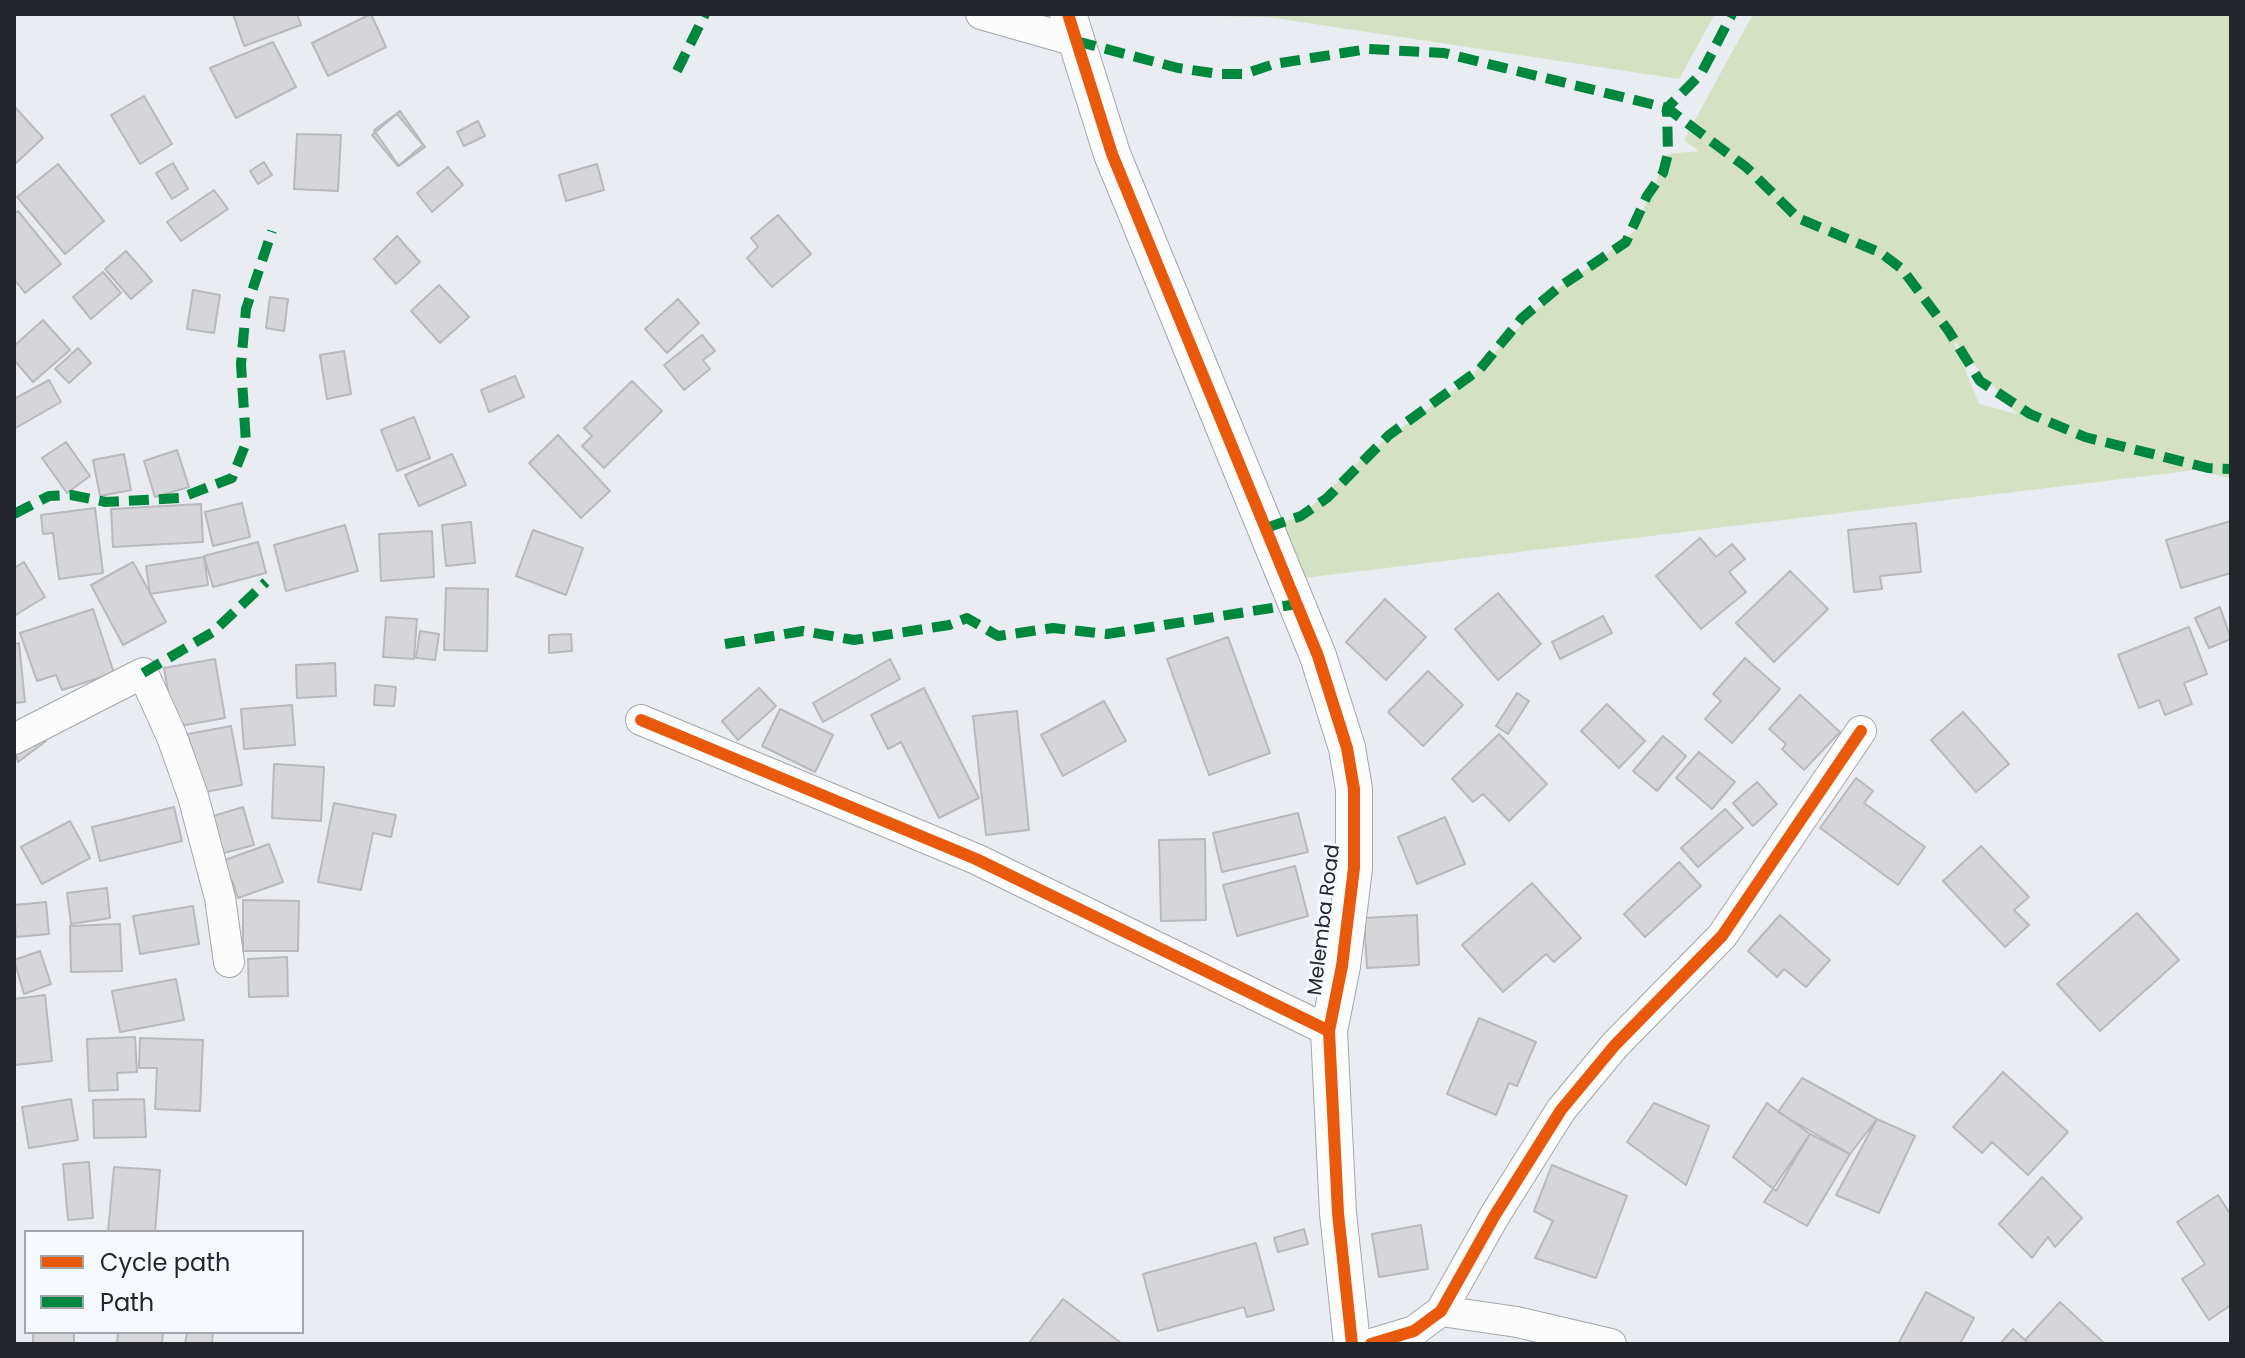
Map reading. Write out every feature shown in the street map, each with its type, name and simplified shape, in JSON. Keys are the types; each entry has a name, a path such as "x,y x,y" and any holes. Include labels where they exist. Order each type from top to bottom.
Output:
{"street":[{"path":"981,14 1072,28"},
{"name":"Melemba Road","path":"1072,28 1112,154 1297,604 1341,723 1354,789 1354,868 1342,966 1329,1031 1338,1213 1352,1344"},
{"path":"14,739 143,673 172,737 193,796 220,898 229,962"},
{"path":"641,720 976,859 1329,1031"},
{"path":"1371,1344 1414,1331 1441,1311 1495,1215 1561,1110 1615,1045 1722,936 1861,731"},
{"path":"1441,1311 1517,1322 1611,1344"}],"green space":[{"path":"1111,14 1715,14 1679,79 1268,17"},
{"path":"1753,14 2231,14 2231,478 2196,470 1287,580 1266,528 1301,516 1369,452 1468,379 1558,288 1599,261 1634,231 1668,154 1699,151 1684,140","holes":["1955,342 2017,414 1979,404"]}],"building":[{"path":"233,14 297,14 301,25 244,46"},
{"path":"371,14 386,47 328,76 312,43"},
{"path":"273,42 296,87 236,118 210,68"},
{"path":"144,96 172,144 140,164 111,115"},
{"path":"14,106 43,138 15,164 14,163"},
{"path":"400,111 425,147 399,166 374,130"},
{"path":"397,114 423,145 398,166 372,135"},
{"path":"478,121 485,136 464,146 457,132"},
{"path":"297,134 341,135 338,191 294,189"},
{"path":"264,162 272,175 258,184 250,171"},
{"path":"173,163 188,189 172,199 156,173"},
{"path":"58,164 104,221 65,254 17,197"},
{"path":"597,164 604,190 566,201 559,175"},
{"path":"448,167 463,185 432,212 417,193"},
{"path":"214,190 228,209 181,241 167,222"},
{"path":"18,211 61,264 25,293 14,279 14,214"},
{"path":"778,215 811,254 772,287 747,258 758,247 751,238"},
{"path":"397,236 420,262 396,284 374,259"},
{"path":"126,251 152,281 131,299 105,269"},
{"path":"103,272 121,293 91,319 73,297"},
{"path":"439,285 469,317 440,343 411,311"},
{"path":"193,290 220,295 214,333 187,329"},
{"path":"270,297 288,299 284,331 266,328"},
{"path":"678,299 699,323 667,353 645,329"},
{"path":"43,320 70,350 33,382 14,360 14,346"},
{"path":"702,335 715,351 703,360 710,369 684,390 664,365"},
{"path":"78,348 91,363 69,383 55,369"},
{"path":"344,351 351,394 327,399 320,355"},
{"path":"515,376 524,397 489,412 481,390"},
{"path":"49,380 61,402 14,429 14,399"},
{"path":"632,381 662,411 604,468 582,446 592,436 584,428"},
{"path":"414,417 430,458 397,471 381,430"},
{"path":"558,435 610,491 581,518 529,463"},
{"path":"66,442 90,476 67,493 42,458"},
{"path":"177,450 189,487 155,497 144,461"},
{"path":"124,454 131,490 100,496 93,460"},
{"path":"452,454 466,485 419,506 405,475"},
{"path":"242,503 250,537 213,546 205,512"},
{"path":"201,504 203,542 113,547 111,509"},
{"path":"95,508 103,573 59,579 53,533 43,534 41,515"},
{"path":"2231,521 2231,573 2181,588 2166,540"},
{"path":"471,522 475,563 446,566 442,525"},
{"path":"1916,523 1921,572 1880,576 1882,589 1854,592 1848,530"},
{"path":"345,525 358,571 286,591 274,545"},
{"path":"533,530 583,548 566,595 516,576"},
{"path":"432,531 434,577 381,581 379,534"},
{"path":"1700,538 1716,557 1732,544 1745,559 1729,572 1746,592 1701,629 1656,576"},
{"path":"258,542 266,573 213,587 204,556"},
{"path":"204,557 208,585 150,594 146,566"},
{"path":"24,562 45,597 14,616 14,568"},
{"path":"133,562 166,622 123,645 91,585"},
{"path":"1790,571 1828,609 1774,662 1736,623"},
{"path":"446,588 488,589 487,651 444,650"},
{"path":"1498,593 1541,644 1498,680 1455,629"},
{"path":"1385,599 1426,637 1386,680 1346,642"},
{"path":"2220,607 2231,639 2209,648 2195,618"},
{"path":"93,609 114,673 62,690 56,675 37,681 20,633"},
{"path":"1603,616 1612,633 1560,659 1552,642"},
{"path":"386,617 417,619 414,659 383,657"},
{"path":"2189,627 2207,674 2184,683 2192,704 2165,715 2159,700 2139,708 2118,655"},
{"path":"420,631 439,634 435,660 416,658"},
{"path":"571,634 572,651 549,653 549,635"},
{"path":"1228,637 1270,753 1209,775 1167,659"},
{"path":"19,643 25,702 14,703 14,644"},
{"path":"1745,658 1780,689 1732,743 1705,719 1721,701 1713,694"},
{"path":"215,659 225,718 174,727 164,668"},
{"path":"890,659 900,679 823,722 813,703"},
{"path":"335,663 336,696 297,698 296,665"},
{"path":"1428,671 1463,705 1423,746 1388,712"},
{"path":"375,685 396,687 394,706 374,705"},
{"path":"759,688 776,706 738,740 722,721"},
{"path":"924,688 979,798 939,818 901,742 888,749 871,715"},
{"path":"1517,693 1529,701 1508,734 1496,726"},
{"path":"1800,695 1840,732 1804,770 1782,749 1786,744 1769,729"},
{"path":"1104,701 1126,741 1063,776 1041,735"},
{"path":"1607,704 1645,741 1619,768 1581,731"},
{"path":"292,705 295,745 244,749 241,709"},
{"path":"780,709 833,735 815,772 762,746"},
{"path":"1017,711 1029,830 986,835 973,716"},
{"path":"1963,712 2009,764 1976,792 1931,740"},
{"path":"231,726 242,785 200,793 188,734"},
{"path":"37,729 46,741 18,762 14,746"},
{"path":"1499,734 1547,784 1509,821 1483,794 1473,802 1452,779"},
{"path":"1663,736 1686,756 1657,791 1633,771"},
{"path":"1699,752 1735,782 1712,809 1676,778"},
{"path":"274,764 324,767 321,821 272,818"},
{"path":"1856,778 1873,791 1864,803 1925,847 1898,885 1820,828"},
{"path":"1757,782 1777,804 1753,826 1733,803"},
{"path":"334,803 396,815 391,837 373,833 361,890 318,882"},
{"path":"174,807 182,841 100,861 92,827"},
{"path":"243,807 254,845 220,854 210,817"},
{"path":"1725,809 1743,828 1698,867 1681,848"},
{"path":"1298,813 1308,852 1222,872 1213,833"},
{"path":"1445,817 1465,864 1417,884 1398,837"},
{"path":"70,821 90,858 42,884 21,847"},
{"path":"1205,839 1206,920 1161,921 1159,840"},
{"path":"269,844 283,882 238,898 232,880 221,884 214,864"},
{"path":"1981,846 2029,897 2014,910 2029,925 2005,947 1943,881"},
{"path":"1679,862 1701,886 1645,937 1624,914"},
{"path":"1295,866 1308,916 1237,936 1223,885"},
{"path":"1532,883 1581,938 1554,962 1546,954 1503,992 1462,945"},
{"path":"107,888 110,918 71,924 67,893"},
{"path":"243,900 299,901 298,951 243,951"},
{"path":"46,902 49,934 16,937 14,905"},
{"path":"193,906 199,944 140,954 133,916"},
{"path":"2137,913 2179,960 2100,1031 2057,984"},
{"path":"1417,915 1419,965 1367,968 1364,918"},
{"path":"1780,915 1830,960 1806,987 1784,969 1777,977 1748,951"},
{"path":"120,924 122,971 71,972 70,926"},
{"path":"40,951 51,984 24,994 14,960"},
{"path":"287,957 288,996 249,997 248,959"},
{"path":"176,979 184,1020 120,1032 112,991"},
{"path":"45,995 52,1061 15,1065 14,999"},
{"path":"1479,1018 1536,1042 1517,1086 1509,1083 1496,1115 1447,1094"},
{"path":"135,1037 137,1072 117,1073 118,1090 89,1091 87,1039"},
{"path":"140,1038 203,1040 200,1111 155,1109 157,1068 139,1068"},
{"path":"2003,1072 2068,1132 2028,1175 1992,1142 1982,1153 1953,1127"},
{"path":"1802,1078 1877,1119 1850,1154 1778,1112"},
{"path":"71,1099 78,1140 29,1148 22,1107"},
{"path":"144,1099 146,1137 94,1138 93,1100"},
{"path":"1654,1103 1709,1126 1686,1185 1627,1142"},
{"path":"1767,1103 1810,1134 1776,1191 1733,1157"},
{"path":"1877,1119 1915,1136 1879,1213 1836,1195"},
{"path":"1810,1134 1850,1154 1807,1226 1764,1202"},
{"path":"89,1162 93,1218 68,1220 63,1164"},
{"path":"1552,1165 1627,1196 1596,1278 1535,1258 1553,1221 1534,1211"},
{"path":"114,1167 160,1170 155,1230 108,1230"},
{"path":"2042,1177 2082,1218 2055,1247 2048,1237 2032,1258 1999,1224"},
{"path":"2218,1195 2231,1215 2231,1305 2209,1320 2182,1279 2205,1264 2177,1222"},
{"path":"1421,1225 1428,1269 1379,1277 1372,1234"},
{"path":"1304,1229 1308,1244 1278,1252 1274,1238"},
{"path":"1256,1243 1274,1310 1247,1317 1244,1307 1158,1331 1143,1274"},
{"path":"1926,1292 1974,1318 1960,1344 1898,1344"},
{"path":"1063,1299 1121,1343 1028,1344"},
{"path":"2060,1302 2105,1344 2029,1344 2025,1340"},
{"path":"2013,1329 2025,1340 2029,1344 2000,1344"},
{"path":"33,1334 74,1334 74,1344 33,1344"},
{"path":"118,1334 163,1334 162,1344 117,1344"},
{"path":"187,1334 213,1334 212,1344 185,1344"}],"marked path":[{"path":"677,71 705,14"},
{"path":"1266,528 1301,516 1327,498 1389,435 1480,369 1522,318 1558,288 1626,242 1647,196 1663,173 1668,154 1667,108 1701,74 1732,14"},
{"path":"1076,41 1178,68 1219,74 1244,74 1274,64 1368,49 1444,53 1667,108 1746,167 1798,218 1881,253 1902,269 1948,330 1980,381 2030,414 2085,437 2208,468 2231,469"},
{"path":"14,514 49,496 71,495 106,502 180,498 232,478 246,443 241,364 246,309 272,231"},
{"path":"143,673 213,632 266,582"},
{"path":"725,644 803,631 854,640 949,625 967,618 998,636 1053,628 1107,634 1297,604"}],"cycle path":[{"path":"1068,14 1112,154 1318,656 1347,748 1354,789 1354,868 1342,966 1329,1031 1338,1213 1352,1344"},
{"path":"641,720 976,859 1329,1031"},
{"path":"1371,1344 1414,1331 1441,1311 1495,1215 1561,1110 1615,1045 1722,936 1861,731"}]}
